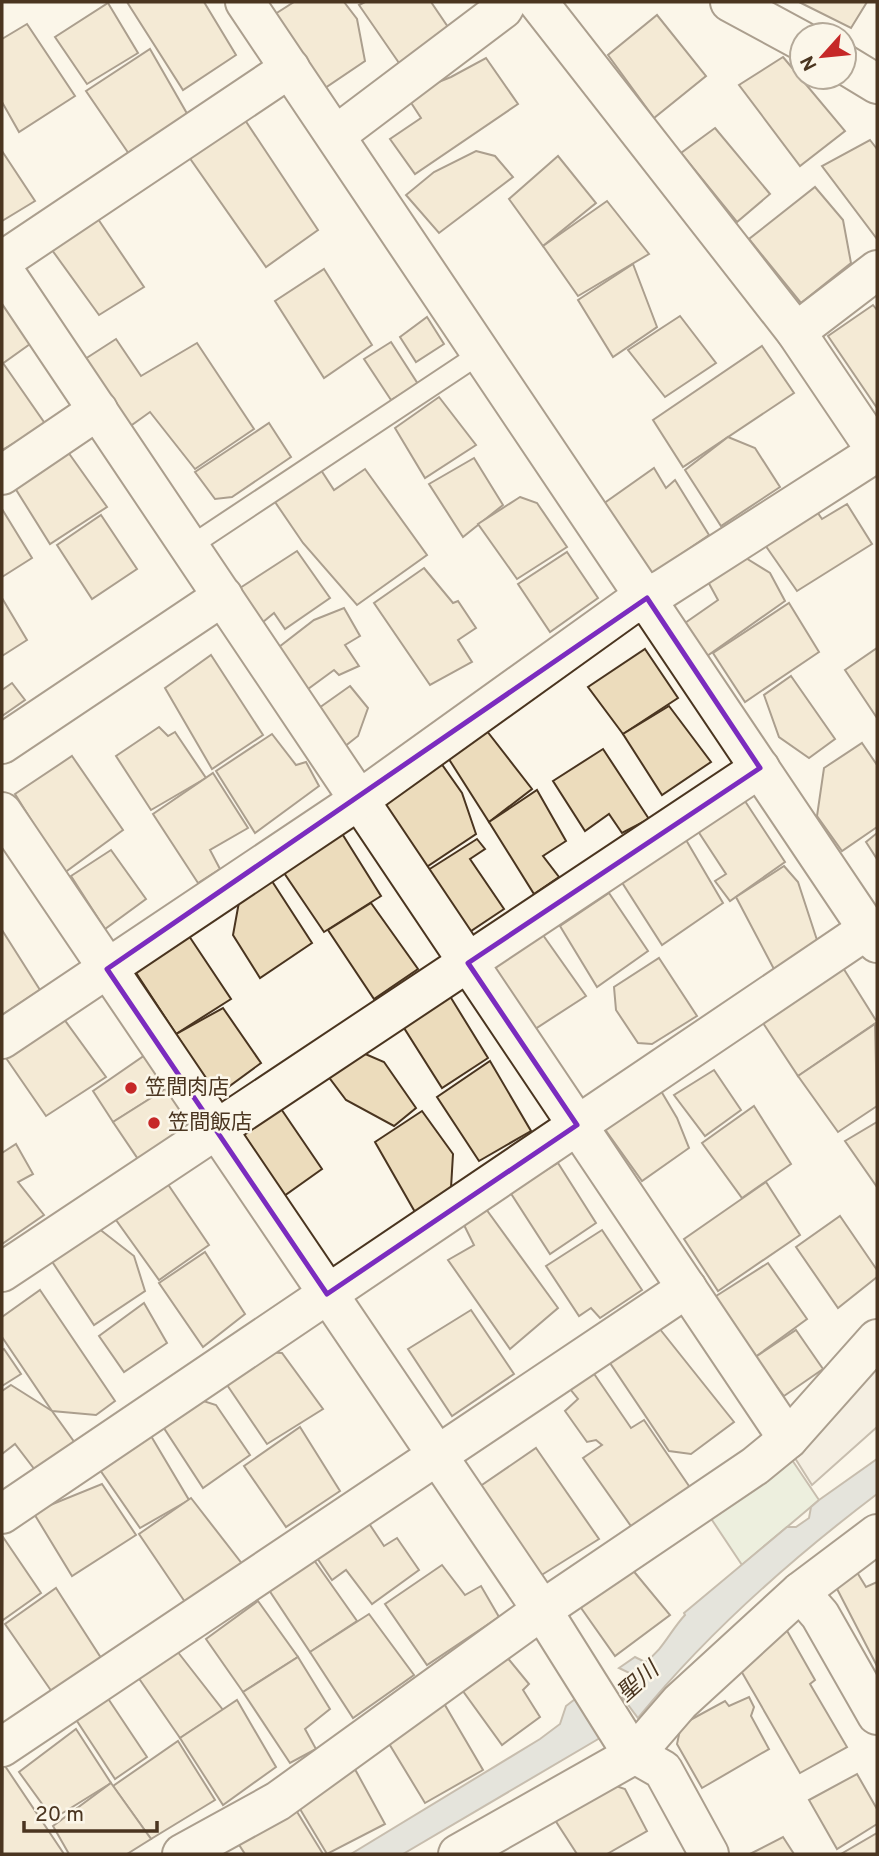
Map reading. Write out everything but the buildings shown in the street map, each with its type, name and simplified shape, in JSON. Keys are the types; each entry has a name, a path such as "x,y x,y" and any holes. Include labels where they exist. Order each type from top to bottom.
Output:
{"street":[{"path":"2,1514 577,1125 873,936 245,2"},
{"path":"335,135 503,9 507,2"},
{"path":"2,1039 359,800 628,607 647,598 877,452 796,332 538,2"},
{"path":"730,2 788,33"},
{"path":"2,261 290,68"},
{"path":"2,268 788,1439"},
{"path":"796,332 877,270"},
{"path":"2,475 97,410"},
{"path":"2,744 223,596"},
{"path":"2,1272 760,768"},
{"path":"2,812 542,1611 629,1746 663,1770 709,1854"},
{"path":"2,1747 687,1288"},
{"path":"182,1854 278,1801 542,1611 755,1466 788,1439 877,1339"},
{"path":"458,1854 629,1746 800,1592 877,1534"},
{"path":"800,1592 820,1615 877,1715"}],"lane":[{"path":"189,547 481,353"}],"highlighted area":[{"path":"647,598 760,768 468,963 577,1125 327,1294 107,969"}],"green space":[{"path":"784,1448 819,1500 742,1565 706,1511"}],"shaded area":[{"path":"877,1353 877,1427 812,1485 788,1447"}],"water":[{"name":"聖川","path":"877,1459 877,1494 781,1571 721,1627 638,1718 620,1694 637,1682 638,1677 619,1668 635,1657 645,1662 662,1646 684,1613 787,1527 796,1527 809,1518 811,1507 819,1500"},
{"path":"579,1696 605,1735 403,1854 351,1854 540,1739 560,1724 566,1706"}],"place":[{"name":"笠間肉店","path":"131,1088"},
{"name":"笠間飯店","path":"154,1123"}]}
